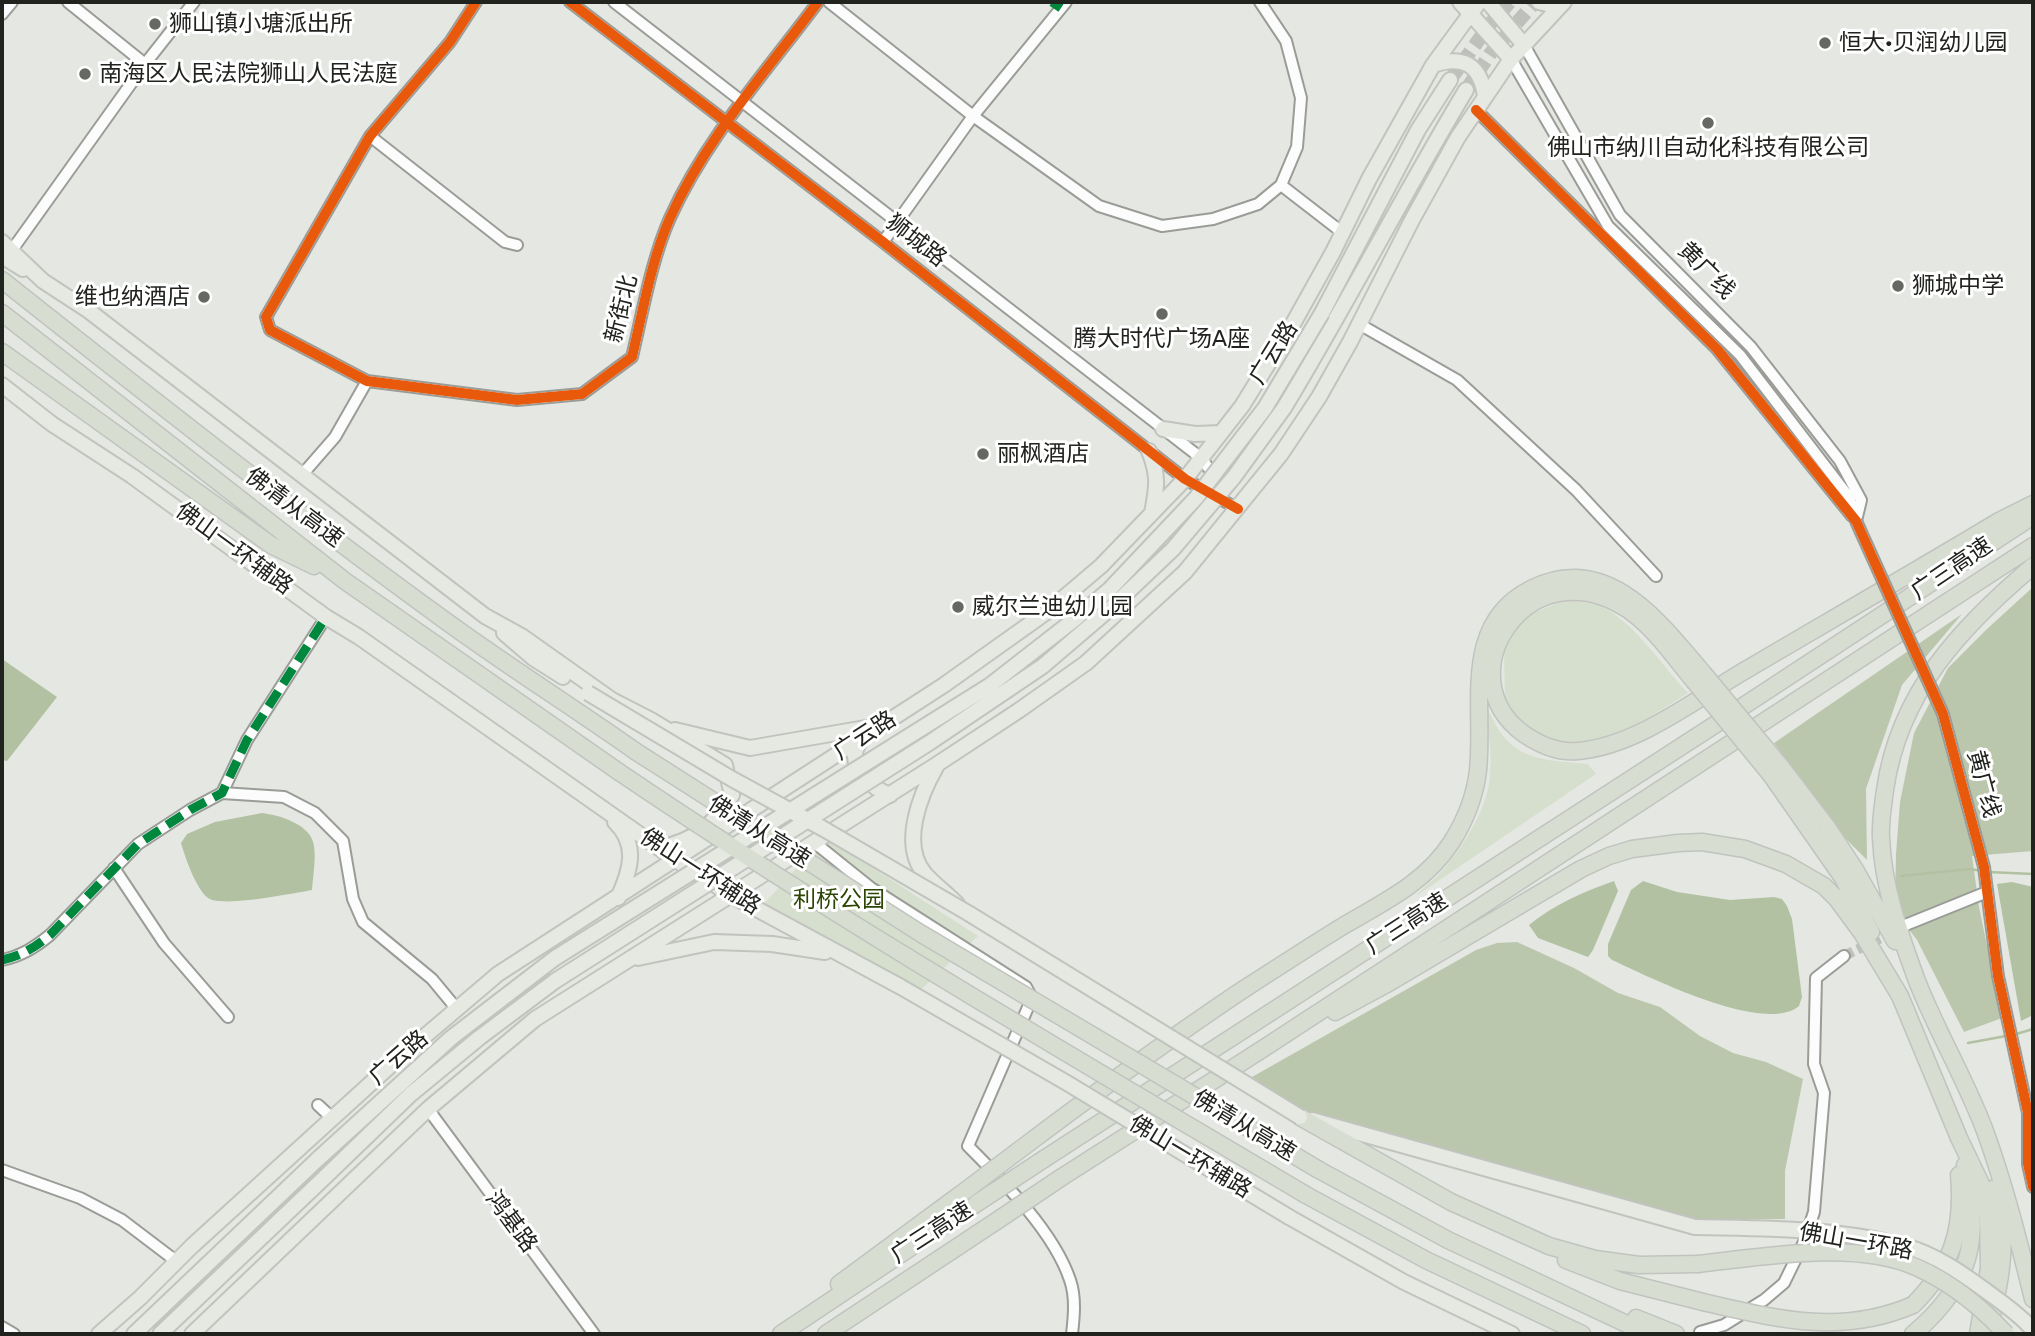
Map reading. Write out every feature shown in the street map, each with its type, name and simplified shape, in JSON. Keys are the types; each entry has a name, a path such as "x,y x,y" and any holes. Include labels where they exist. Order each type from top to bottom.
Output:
{"highway":[{"name":"佛清从高速","path":"2,280 238,466 446,621 635,751 855,893 1009,988 1330,1176 1468,1250 1648,1334"},
{"name":"佛清从高速","path":"2,313 345,581 727,844 929,972 1306,1195 1426,1260 1582,1334"},
{"path":"2,352 271,545 345,581"},
{"path":"1699,677 1630,611 1596,594 1578,592 1544,597 1529,604 1504,629 1493,660 1495,691 1501,707 1520,731 1552,749 1570,752 1607,747 1666,718 1999,521 2033,504"},
{"name":"广三高速","path":"781,1334 1044,1159 2033,516"},
{"name":"广三高速","path":"827,1334 1062,1177 2033,546"},
{"path":"1918,983 1890,897 1882,849 1883,803 1893,753 1902,725 1916,697 1947,650 1987,607 2033,566"},
{"path":"773,1334 1156,1049 1239,992 1405,889 1429,871 1462,825 1474,791 1479,751 1479,678 1486,640 1502,613 1516,599 1531,589 1563,579 1595,581 1614,588 1650,612 1699,677 1827,827 1856,871 1918,983 1984,1129 2013,1216 2033,1299"},
{"path":"1777,771 1863,913 1983,1188 1988,1216 1989,1268 1978,1334"},
{"path":"1261,1050 1385,985 1581,869 1632,849 1678,842 1702,842 1745,849 1786,864 1824,886 1850,915 1900,996"},
{"path":"1300,1117 1451,1202 1534,1241 1575,1254 1617,1262 1668,1266 1801,1252 1861,1255 1901,1262 1916,1267 1955,1290 1989,1316 2005,1334"},
{"path":"1984,1129 2002,1227 2000,1273 1987,1334"},
{"path":"1534,1241 1554,1254 1629,1284 1794,1323 1840,1326 1868,1324 1892,1317 1913,1305 1941,1273 1959,1227 1959,1138"},
{"path":"1913,1334 1933,1318 1961,1277 1970,1255 1972,1198 1959,1138"},
{"path":"2005,1334 2013,1216"},
{"path":"1468,1250 1676,1334"}],"main road":[{"path":"1488,2 1524,44"},
{"path":"1539,2 1551,5 1563,2"},
{"path":"192,1334 428,1109 535,1019 890,795 1086,663 1185,572 1281,454 1319,397 1458,137 1511,59 1563,2"},
{"path":"1470,5 1511,59"},
{"name":"广云路","path":"99,1334 332,1118 498,974 992,652 1048,611 1101,566 1185,479 1242,406 1294,322 1376,167 1470,5"},
{"path":"1433,65 1448,61 1464,62 1480,78 1485,96"},
{"name":"广云路","path":"134,1334 319,1158 451,1038 555,958 989,686 1110,590 1171,527 1222,467 1265,408 1322,313 1418,130 1450,80"},
{"name":"广云路","path":"160,1334 411,1094 479,1038 555,981 929,743 1043,666 1112,607 1173,549 1234,477 1284,408 1331,330 1419,167 1466,90"},
{"path":"5,250 43,281 99,319 485,616 533,658 732,779 968,913 1300,1117"},
{"name":"佛山一环辅路","path":"2,385 52,424 132,476 326,617 359,637 676,860 731,895 901,987 1068,1083 1289,1217 1404,1282 1512,1334"},
{"path":"1163,429 1195,434 1221,433"},
{"path":"1149,451 1158,484 1152,515"},
{"path":"485,616 523,637 611,700 651,720 725,765 732,795 715,820 687,842 661,849"},
{"path":"651,720 676,730 750,748 883,725"},
{"path":"862,738 855,753 861,773 877,790 890,795"},
{"path":"936,765 922,791 915,822 914,849 923,872 968,913"},
{"path":"601,808 622,829 630,849 629,871 618,898"},
{"path":"626,960 714,942 772,944 841,956"},
{"name":"佛山一环路","path":"1300,1117 1695,1227 1829,1233 1905,1246 1937,1259 1972,1280 2017,1314 2033,1331"}],"street":[{"path":"2,14 12,2"},
{"path":"68,2 145,64"},
{"path":"5,250 194,2"},
{"path":"476,2 450,42 370,136 505,242 517,245"},
{"name":"狮城路","path":"570,2 883,242 1185,479 1238,509"},
{"name":"狮城路","path":"614,2 1201,458 1238,509"},
{"path":"829,2 973,116 1099,206 1162,226 1213,219 1258,204 1281,185 1297,147 1301,98 1286,41 1260,2"},
{"path":"883,242 973,116 1066,2"},
{"name":"新街北","path":"370,136 266,317 270,330 367,381 517,400 582,394 632,357 653,267 670,219 701,159 812,4"},
{"name":"黄广线","path":"1524,44 1620,215 1751,347 1840,461 1861,500 1856,520"},
{"name":"黄广线","path":"1511,59 1608,226 1740,355 1849,496 1856,520 1942,714 1984,871 1998,976 2031,1114 2028,1164 2033,1187"},
{"path":"1476,110 1717,349 1856,520"},
{"path":"1281,185 1343,233"},
{"path":"1359,324 1457,380 1576,490 1657,576"},
{"path":"301,476 335,437 367,381"},
{"path":"222,793 247,740 326,617"},
{"path":"2,960 17,957 50,935 138,844 190,810 222,793 284,797 315,813 343,841 353,899 363,922 432,979 456,1008"},
{"path":"815,843 871,888 1026,987 1032,998 968,1146 1012,1190 1058,1254 1071,1282 1074,1306 1072,1334"},
{"path":"114,868 164,943 228,1017"},
{"path":"1903,926 1987,892"},
{"path":"1700,1332 1724,1325 1764,1300 1784,1283 1804,1242 1814,1212 1824,1093 1814,1064 1816,978 1844,956"},
{"path":"318,1105 332,1118"},
{"name":"鸿基路","path":"428,1109 594,1334"},
{"path":"2,1170 80,1198 107,1212 122,1220 176,1261"},
{"path":"2,1327 14,1334"}],"green space":[{"path":"1568,599 1597,605 1618,617 1688,693 1640,723 1586,744 1560,743 1534,732 1517,716 1505,699 1504,651 1511,632 1533,613"},
{"path":"1485,704 1498,729 1516,748 1538,758 1588,764 1596,774 1416,896 1440,874 1459,849 1474,825 1485,799 1489,786 1490,757"},
{"name":"利桥公园","path":"825,837 978,936 911,999 762,906"}],"shaded area":[{"path":"2033,587 2033,851 1972,856 1979,907 2002,1018 1964,1032 1917,940 1901,919 1895,900 1900,802 1914,733 1948,668"},
{"path":"1962,614 1902,685 1866,789 1867,860 1847,840 1774,743"},
{"path":"2,659 57,697 7,761 2,760"},
{"path":"262,813 294,822 308,832 315,857 312,890 242,901 215,901 208,898 195,880 181,843 187,834 215,822"},
{"path":"1614,881 1618,891 1588,957 1538,938 1529,925 1570,899"},
{"path":"1643,881 1677,892 1730,900 1774,897 1782,899 1792,919 1802,997 1799,1006 1783,1013 1735,1009 1678,990 1612,960 1608,956 1608,944 1631,890"},
{"path":"2012,882 2033,887 2033,1015 2021,1021 1997,884"},
{"path":"1517,942 1574,968 1618,993 1660,1007 1700,1036 1733,1053 1766,1062 1803,1079 1785,1171 1785,1219 1701,1220 1306,1113 1252,1077 1476,950 1497,943"}],"waterway":[{"path":"1901,876 1970,869 1982,871"},
{"path":"1988,872 2033,874"},
{"path":"2013,1035 2033,1029"},
{"path":"1968,1043 2006,1036"}],"tunnel":[{"path":"1450,80 1490,24 1510,2"},
{"path":"1466,90 1490,54 1535,2"},
{"path":"1844,956 1895,931"}],"marked path":[{"path":"1052,2 1061,8"},
{"path":"2,960 27,951 50,935 138,844 222,793 247,740 326,617"}],"cycle path":[{"path":"476,2 450,42 370,136 266,317 270,330 367,381 517,400 582,394 632,357 658,251 670,218 685,189 701,160 738,106 818,2"},
{"path":"570,2 883,242 1185,479 1238,509"},
{"path":"1476,110 1717,349 1856,521 1943,714 1984,867 1998,976 2028,1113 2028,1164 2033,1187"}],"place":[{"name":"狮山镇小塘派出所","path":"155,24"},
{"name":"恒大·贝润幼儿园","path":"1825,43"},
{"name":"南海区人民法院狮山人民法庭","path":"85,74"},
{"name":"佛山市纳川自动化科技有限公司","path":"1708,123"},
{"name":"狮城中学","path":"1898,286"},
{"name":"维也纳酒店","path":"204,297"},
{"name":"腾大时代广场A座","path":"1162,314"},
{"name":"丽枫酒店","path":"983,454"},
{"name":"威尔兰迪幼儿园","path":"958,607"}]}
